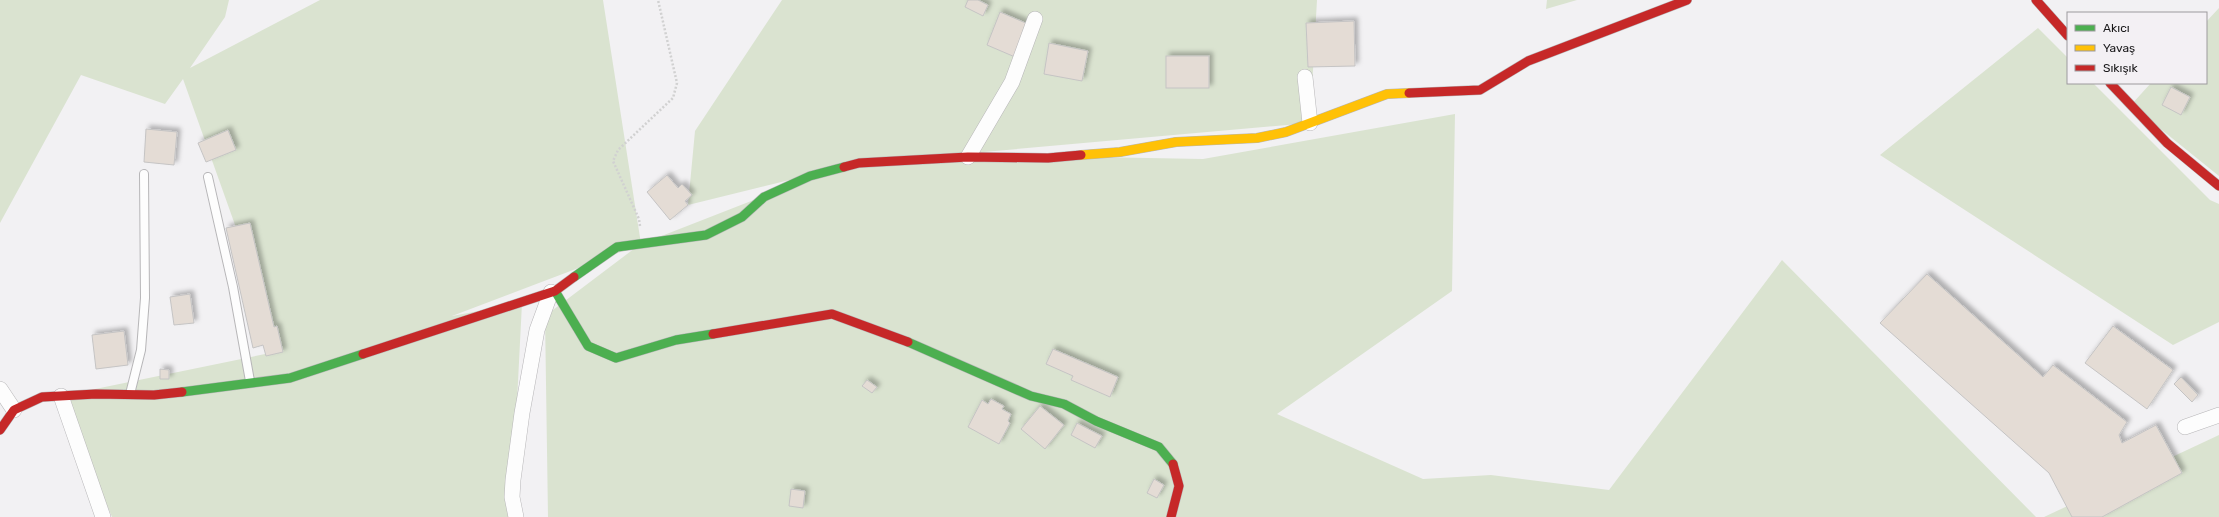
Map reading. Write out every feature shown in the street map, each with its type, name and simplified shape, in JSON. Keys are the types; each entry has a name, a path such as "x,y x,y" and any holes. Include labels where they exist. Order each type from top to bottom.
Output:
{"street":[{"path":"0,430 14,410 42,397 188,391 290,378 553,292 617,247 706,235 742,217 764,197 770,194 810,176 858,162 968,158 1048,158 1120,152 1176,142 1257,138 1286,132 1387,94 1480,90 1528,61 1687,0"},
{"path":"2036,0 2067,35"},
{"path":"968,158 1012,82 1035,19"},
{"path":"1305,77 1310,123"},
{"path":"2111,84 2167,143 2219,186"},
{"path":"516,517 512,496 522,413 537,330 553,292"},
{"path":"553,292 588,346 616,358 676,340 832,314 916,344 1031,396 1064,404 1096,421 1159,447 1173,464 1179,486 1171,517"},
{"path":"0,389 14,410"},
{"path":"61,396 103,517"},
{"path":"2185,427 2219,415"}],"lane":[{"path":"130,394 141,350 145,298 144,174"},
{"path":"208,177 233,287 250,382"}],"path":[{"path":"641,244 639,218 613,160 618,150 673,98 677,83 658,0"}],"green space":[{"path":"0,0 229,0 225,17 190,68 320,0 603,0 641,244 833,169 1036,156 1203,159 1455,114 1452,291 1277,414 1423,479 1491,475 1609,490 1782,260 2036,517 548,517 545,316 639,245 452,316 522,303 513,480 519,517 112,517 61,396 280,351 183,79 165,104 81,75 0,223"},
{"path":"782,0 1317,0 1310,123 859,163 688,205 695,131"},
{"path":"1547,0 1577,0 1546,9"},
{"path":"2219,8 2219,176 2131,105 2150,84 2207,84 2207,21"},
{"path":"2038,28 2067,57 2067,84 2094,84 2210,200 2219,204 2219,322 2173,345 1880,155"},
{"path":"2219,435 2219,517 2044,517"}],"building":[{"path":"968,0 978,0 988,5 983,16 965,7"},
{"path":"1000,12 1028,24 1015,57 987,45"},
{"path":"1354,21 1355,66 1308,67 1306,23"},
{"path":"1049,43 1088,51 1082,81 1044,74"},
{"path":"1166,56 1209,56 1209,88 1166,88"},
{"path":"2171,87 2190,97 2181,115 2162,105"},
{"path":"146,129 177,132 174,165 144,162"},
{"path":"228,130 236,150 206,162 198,143"},
{"path":"667,175 678,188 682,184 692,195 685,201 688,205 670,220 647,192"},
{"path":"250,223 274,327 277,326 283,352 266,356 263,345 253,348 226,228"},
{"path":"1927,274 2043,377 2053,365 2127,422 2119,435 2122,443 2156,425 2182,473 2102,517 2072,517 2049,473 1880,323"},
{"path":"190,294 194,323 174,325 170,297"},
{"path":"2113,326 2173,370 2147,409 2085,363"},
{"path":"124,331 128,365 96,369 92,335"},
{"path":"1053,349 1118,377 1110,397 1071,380 1073,376 1046,364"},
{"path":"160,369 169,370 169,379 160,379"},
{"path":"2181,377 2198,395 2192,402 2174,384"},
{"path":"867,380 877,387 872,393 862,386"},
{"path":"991,399 1004,406 1002,409 1011,414 1008,421 1010,423 999,444 968,427 982,400 988,404"},
{"path":"1040,406 1064,425 1045,449 1021,429"},
{"path":"1077,423 1102,436 1095,448 1071,435"},
{"path":"1154,479 1164,485 1157,498 1147,493"},
{"path":"791,489 805,491 803,508 789,506"}],"traffic: fast":[{"path":"574,277 617,247 706,235 742,217 764,197 810,176 844,167"},
{"path":"555,291 588,346 616,358 676,340 713,334"},
{"path":"908,342 1031,396 1064,404 1096,421 1159,447 1173,464"},
{"path":"182,392 290,378 363,354"}],"traffic: slow":[{"path":"1081,155 1120,152 1176,142 1257,138 1286,132 1387,94 1409,93"}],"traffic: jam":[{"path":"1409,93 1480,90 1528,61 1687,0"},
{"path":"2036,0 2067,35"},
{"path":"2111,84 2167,143 2219,186"},
{"path":"844,167 859,163 968,157 1048,158 1081,155"},
{"path":"363,354 555,291 574,277"},
{"path":"713,334 832,314 908,342"},
{"path":"0,430 14,410 42,397 96,394 154,395 182,392"},
{"path":"1171,517 1179,486 1173,464"}]}
